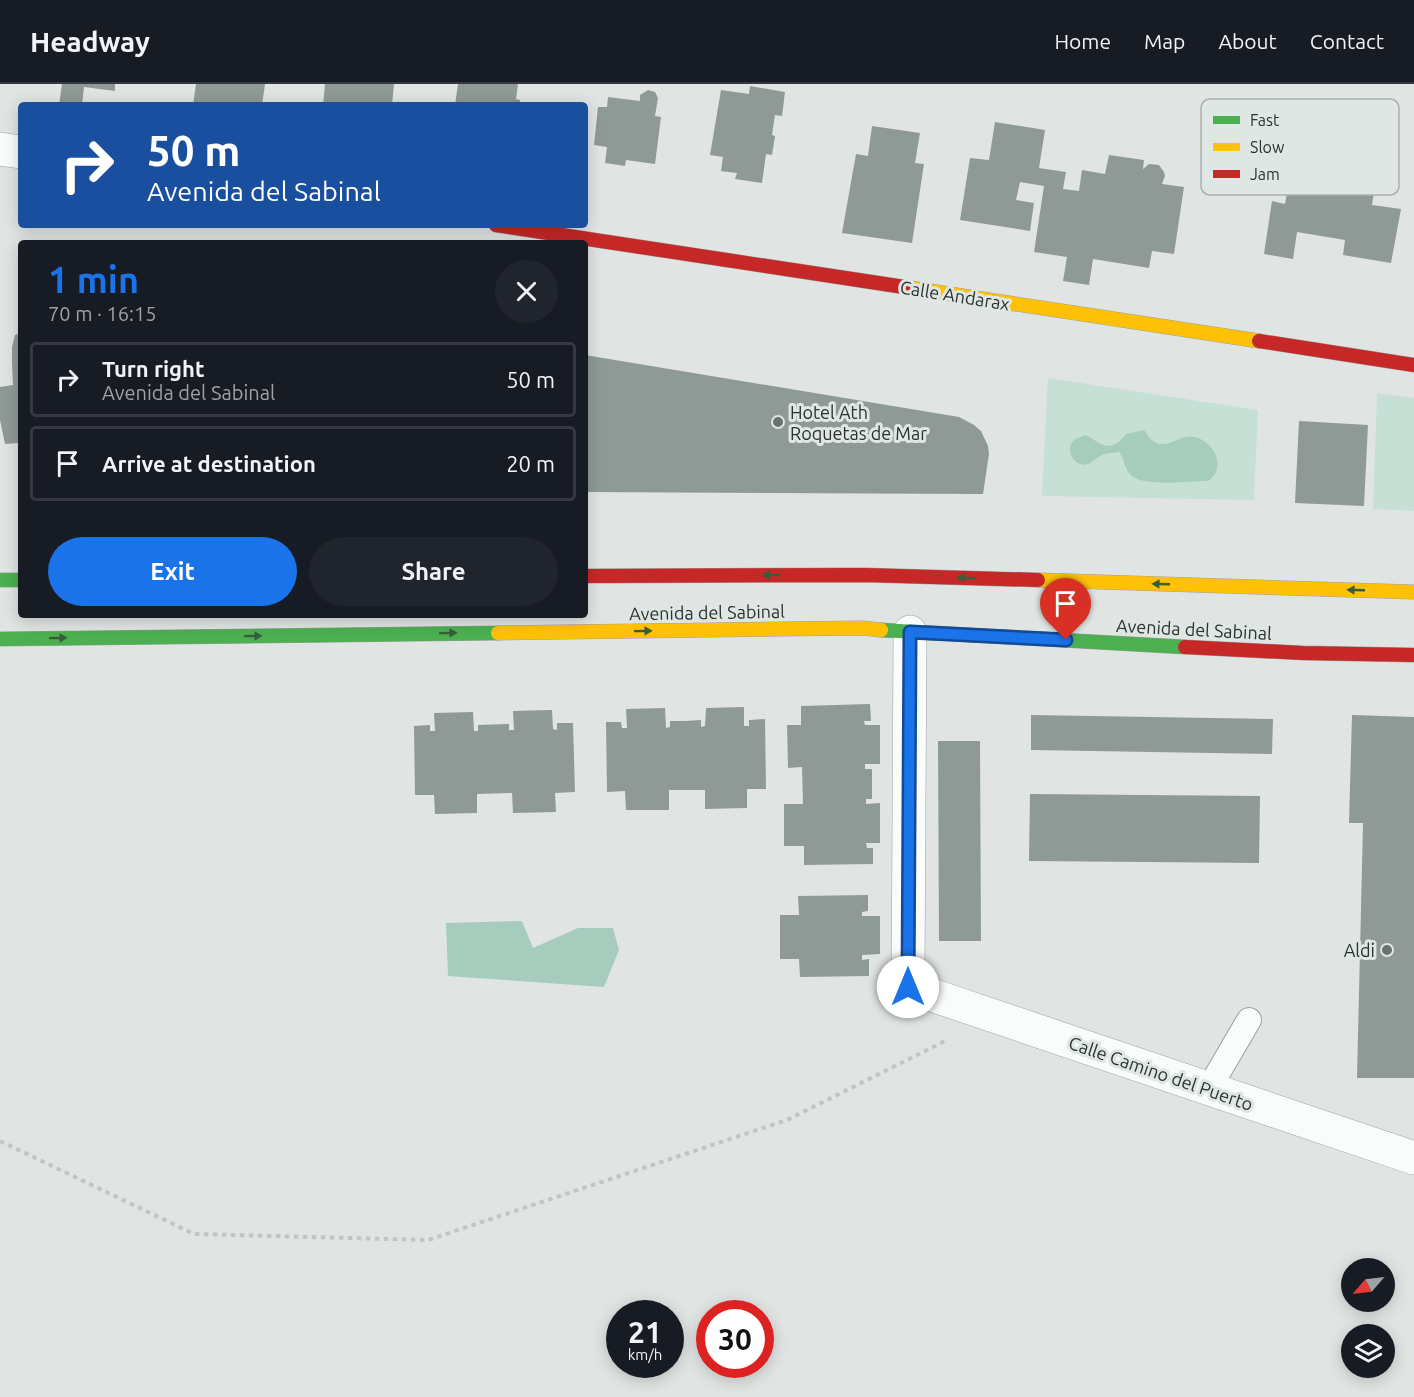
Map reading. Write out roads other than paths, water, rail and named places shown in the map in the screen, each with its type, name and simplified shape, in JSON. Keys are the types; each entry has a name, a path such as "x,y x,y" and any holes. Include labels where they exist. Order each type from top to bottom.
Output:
{"street":[{"path":"0,149 18,152"},
{"name":"Calle Andarax","path":"516,228 1414,365"},
{"name":"Avenida del Sabinal","path":"588,576 865,574 1414,592"},
{"path":"0,580 18,580"},
{"name":"Avenida del Sabinal","path":"0,639 862,628 1303,653 1414,655"},
{"name":"Calle Camino del Puerto","path":"910,632 908,987 1414,1158"}],"lane":[{"path":"1208,1090 1249,1020"}],"place":[{"name":"Hotel Ath Roquetas de Mar","path":"778,422"},
{"name":"Aldi","path":"1387,950"}]}
